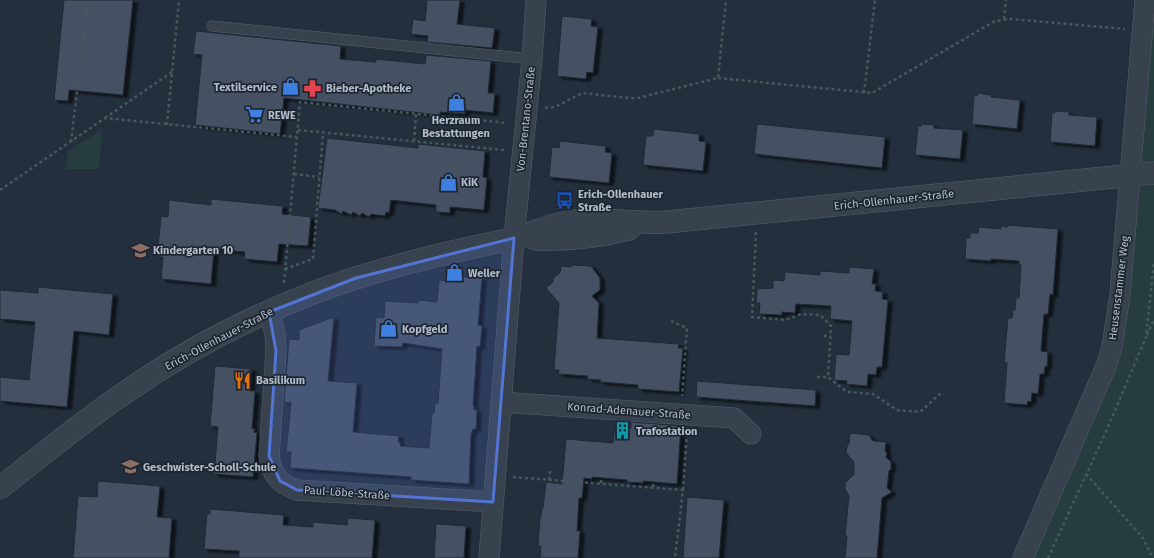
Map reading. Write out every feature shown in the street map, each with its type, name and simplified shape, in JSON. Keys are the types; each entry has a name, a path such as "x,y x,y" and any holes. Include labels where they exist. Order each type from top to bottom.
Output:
{"street":[{"name":"Von-Brentano-Straße","path":"514,238 532,58 536,0"},
{"name":"Heusenstammer Weg","path":"1023,558 1097,388 1111,351 1120,294 1145,0"},
{"name":"Erich-Ollenhauer-Straße","path":"0,488 122,394 193,351 242,324 275,309 319,291 393,266 514,238 566,222 587,220 659,222 1154,173"},
{"path":"489,558 514,238"},
{"name":"Paul-Löbe-Straße","path":"275,309 276,351 269,456 270,465 280,481 297,490 493,502"},
{"name":"Konrad-Adenauer-Straße","path":"502,402 734,418 751,434"}],"lane":[{"path":"212,26 532,58"}],"path":[{"path":"71,142 88,0"},
{"path":"167,125 178,0"},
{"path":"718,78 726,0"},
{"path":"864,93 875,0"},
{"path":"1004,19 1006,0"},
{"path":"275,309 285,269 300,102 416,114 526,115 555,107 582,93 629,98 646,96 718,78 872,93 995,21 1004,19 1142,30"},
{"path":"0,190 172,72"},
{"path":"414,142 416,114"},
{"path":"105,118 297,137"},
{"path":"298,130 522,152"},
{"path":"285,269 313,259 323,132"},
{"path":"294,174 319,177"},
{"path":"758,213 752,317 786,320 801,314 820,315 831,326 828,377"},
{"path":"1146,337 1154,261"},
{"path":"1048,558 1154,320"},
{"path":"671,321 687,328 683,490 675,558"},
{"path":"824,336 831,336"},
{"path":"817,377 828,377 847,392 873,394 897,410 920,412 941,393"},
{"path":"549,480 550,471"},
{"path":"601,484 602,474"},
{"path":"1086,474 1143,538 1153,558"},
{"path":"496,476 683,490"},
{"path":"653,487 654,480"}],"highlighted area":[{"path":"514,238 493,502 297,490 280,481 269,456 276,351 269,312 356,278"}],"green space":[{"path":"1154,11 1154,558 1014,558 1096,369 1104,344 1109,308 1116,213 1138,211"},
{"path":"102,130 99,169 65,169 68,151"}],"building":[{"path":"64,0 133,0 123,95 69,90 68,101 54,100"},
{"path":"427,0 460,0 457,24 495,28 492,48 427,42 428,36 411,34 413,19 425,21"},
{"path":"562,16 592,19 591,26 598,27 593,73 587,72 586,79 557,76"},
{"path":"196,31 341,46 340,59 376,62 376,59 425,64 426,55 491,61 488,93 495,93 493,113 465,110 465,114 440,112 440,115 284,98 280,134 195,125 202,55 193,54"},
{"path":"978,93 991,95 991,97 1020,100 1017,129 972,124 974,95 977,96"},
{"path":"1055,111 1069,112 1069,115 1097,117 1095,146 1050,142 1052,113 1055,113"},
{"path":"757,124 885,137 882,168 754,154"},
{"path":"921,124 934,125 934,128 963,130 960,159 915,155 918,126 921,126"},
{"path":"654,129 699,134 699,141 706,142 703,171 643,165 646,136 653,136"},
{"path":"327,138 418,148 418,144 485,151 483,177 487,178 484,210 450,207 450,213 436,212 436,205 391,200 389,213 386,212 385,216 371,214 369,217 362,213 360,216 353,212 351,215 343,211 342,214 335,210 318,208"},
{"path":"560,141 606,146 605,152 612,153 609,183 549,177 552,147 559,148"},
{"name":"Kindergarten 10","path":"211,199 283,206 282,214 311,217 308,246 279,244 277,262 244,259 245,252 214,249 211,284 161,279 163,257 157,257 161,216 168,217 169,200 211,205"},
{"path":"1008,225 1058,229 1053,295 1050,294 1048,314 1044,314 1041,351 1048,352 1047,367 1045,366 1044,374 1040,374 1038,394 1032,393 1031,402 1028,401 1027,405 1004,403 1007,363 1004,362 1008,318 1012,318 1013,310 1015,310 1016,298 1019,298 1021,265 1019,265 1019,261 965,259 966,238 970,238 970,233 978,233 979,227 1001,229 1001,226 1008,227"},
{"path":"573,265 591,266 600,278 600,290 592,296 599,303 597,338 679,344 678,348 683,348 679,392 638,389 638,385 600,382 601,380 587,379 588,376 558,374 559,370 554,370 559,303 546,288 553,282 553,278 560,273 561,266 570,267"},
{"path":"849,267 874,269 872,284 876,284 875,291 883,292 882,299 888,300 882,367 877,367 876,375 868,374 867,386 846,384 847,381 834,380 836,354 849,355 852,321 830,319 831,306 796,304 795,313 782,312 782,315 759,314 760,303 756,303 757,289 773,288 773,280 784,281 785,272 820,275 820,271 849,273"},
{"path":"450,276 482,278 478,325 482,326 480,347 477,346 473,406 474,410 477,410 476,429 473,429 471,433 469,484 411,480 411,477 290,468 291,452 286,452 291,403 284,402 289,339 299,340 299,330 334,317 328,381 357,383 353,432 399,436 398,442 400,442 400,446 429,448 432,413 434,413 435,403 438,403 442,349 403,343 402,347 374,346 376,317 384,318 385,301 418,303 418,300 437,302 439,280 450,281"},
{"path":"38,287 113,294 109,335 74,331 67,407 0,401 0,377 29,380 35,322 0,319 0,290 38,293"},
{"path":"215,366 252,369 250,391 255,391 252,429 255,429 254,432 257,433 253,477 214,474 218,427 210,426"},
{"path":"697,381 816,390 815,406 696,397"},
{"path":"631,422 681,426 677,484 643,481 643,483 627,482 627,480 592,477 592,479 584,478 582,498 579,498 577,531 580,531 578,558 540,558 541,546 538,546 540,517 543,508 546,482 562,484 566,439 613,443 615,426 631,428"},
{"path":"850,433 869,435 873,441 886,442 886,457 891,462 887,488 892,492 882,498 877,558 845,558 847,536 845,535 849,496 845,489 845,483 854,474 854,462 846,452 849,444"},
{"path":"98,481 160,486 157,517 172,518 169,558 73,558 78,496 97,497"},
{"path":"687,497 724,500 719,558 683,558"},
{"path":"210,509 284,515 283,525 313,527 313,522 347,525 348,518 375,520 372,558 239,558 239,551 204,549 207,513 210,514"},
{"path":"436,524 466,526 464,558 434,558"}],"place":[{"name":"Textilservice","path":"290,87"},
{"name":"Bieber-Apotheke","path":"313,88"},
{"name":"Herzraum Bestattungen","path":"456,102"},
{"name":"REWE","path":"255,115"},
{"name":"KiK","path":"448,182"},
{"name":"Erich-Ollenhauer Straße","path":"565,200"},
{"name":"Kindergarten 10","path":"140,250"},
{"name":"Weller","path":"455,273"},
{"name":"Kopfgeld","path":"389,329"},
{"name":"Basilikum","path":"243,380"},
{"name":"Trafostation","path":"623,431"},
{"name":"Geschwister-Scholl-Schule","path":"130,467"}]}
